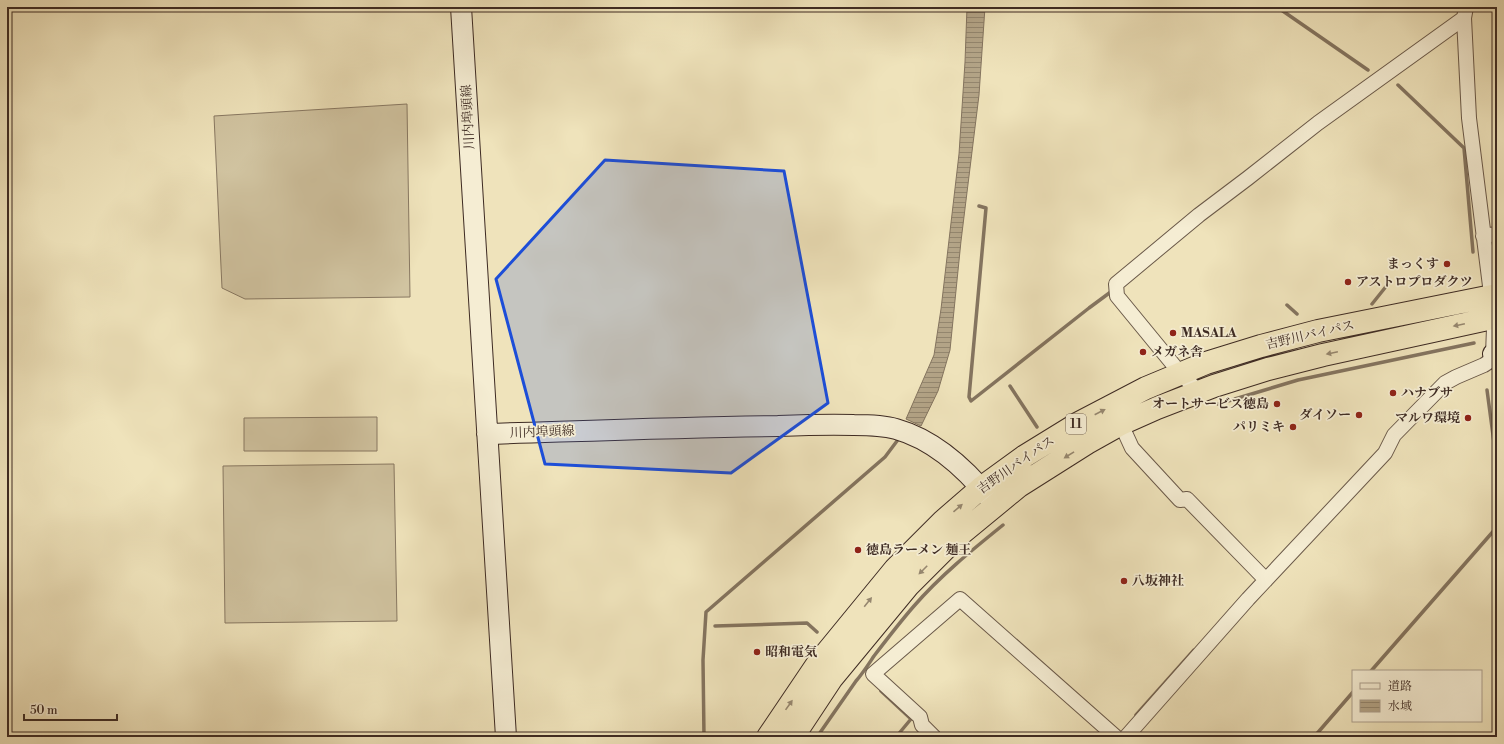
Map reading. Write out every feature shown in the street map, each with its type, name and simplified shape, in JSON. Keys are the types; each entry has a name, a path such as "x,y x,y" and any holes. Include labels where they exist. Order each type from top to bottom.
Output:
{"highway":[{"name":"吉野川バイパス","path":"768,737 818,663 895,569 943,521 982,488 1025,456 1077,424 1146,388 1206,363 1283,340 1318,331 1495,307"},
{"name":"吉野川バイパス","path":"793,737 832,678 908,586 957,536 1019,486 1087,443 1121,424 1198,392 1268,369 1495,307"}],"main road":[{"name":"川内埠頭線","path":"461,7 487,434 716,426 878,426 895,429 918,437 932,444 970,475 996,506"},
{"path":"487,434 506,737"}],"street":[{"path":"1126,737 1266,580 1385,452 1394,435 1445,383 1484,365 1495,357 1495,307 1490,235 1469,118 1465,13"},
{"path":"1198,392 1181,374 1117,296 1116,284 1199,215 1318,123 1465,13"},
{"path":"1121,424 1132,448 1180,500 1187,499 1266,580"},
{"path":"934,737 922,725 920,717 873,674 960,599 1116,737"}],"highlighted area":[{"path":"605,160 784,171 828,403 731,473 545,464 496,279"}],"shaded area":[{"path":"407,104 410,297 245,299 222,288 214,116"},
{"path":"377,417 377,451 244,451 244,418"},
{"path":"394,464 397,621 225,623 223,466"}],"water":[{"path":"967,7 985,7 979,95 961,241 950,350 938,391 921,426 906,419 934,355 941,309 959,154"}],"waterway":[{"path":"1277,7 1368,70"},
{"path":"1398,85 1464,148 1473,252"},
{"path":"979,206 986,208 969,397 971,401 1112,291"},
{"path":"1372,304 1388,284"},
{"path":"1287,305 1297,314"},
{"path":"1218,404 1298,380 1474,343"},
{"path":"1010,386 1037,427"},
{"path":"1487,390 1497,465"},
{"path":"704,737 703,660 706,612 885,457 900,437"},
{"path":"817,737 874,656 914,606 945,574 1003,525"},
{"path":"1372,670 1497,527"},
{"path":"715,626 807,623 817,632"},
{"path":"1136,715 1194,650"},
{"path":"7,683 9,689 7,720"},
{"path":"881,691 911,719 896,737"},
{"path":"1314,737 1352,693"}],"place":[{"name":"まっくす","path":"1447,264"},
{"name":"アストロプロダクツ","path":"1348,282"},
{"name":"MASALA","path":"1173,333"},
{"name":"メガネ舎","path":"1143,352"},
{"name":"ハナブサ","path":"1393,393"},
{"name":"オートサービス徳島","path":"1277,404"},
{"name":"ダイソー","path":"1359,415"},
{"name":"マルワ環境","path":"1468,418"},
{"name":"パリミキ","path":"1293,427"},
{"name":"徳島ラーメン 麺王","path":"858,550"},
{"name":"八坂神社","path":"1124,581"},
{"name":"昭和電気","path":"757,652"}]}
